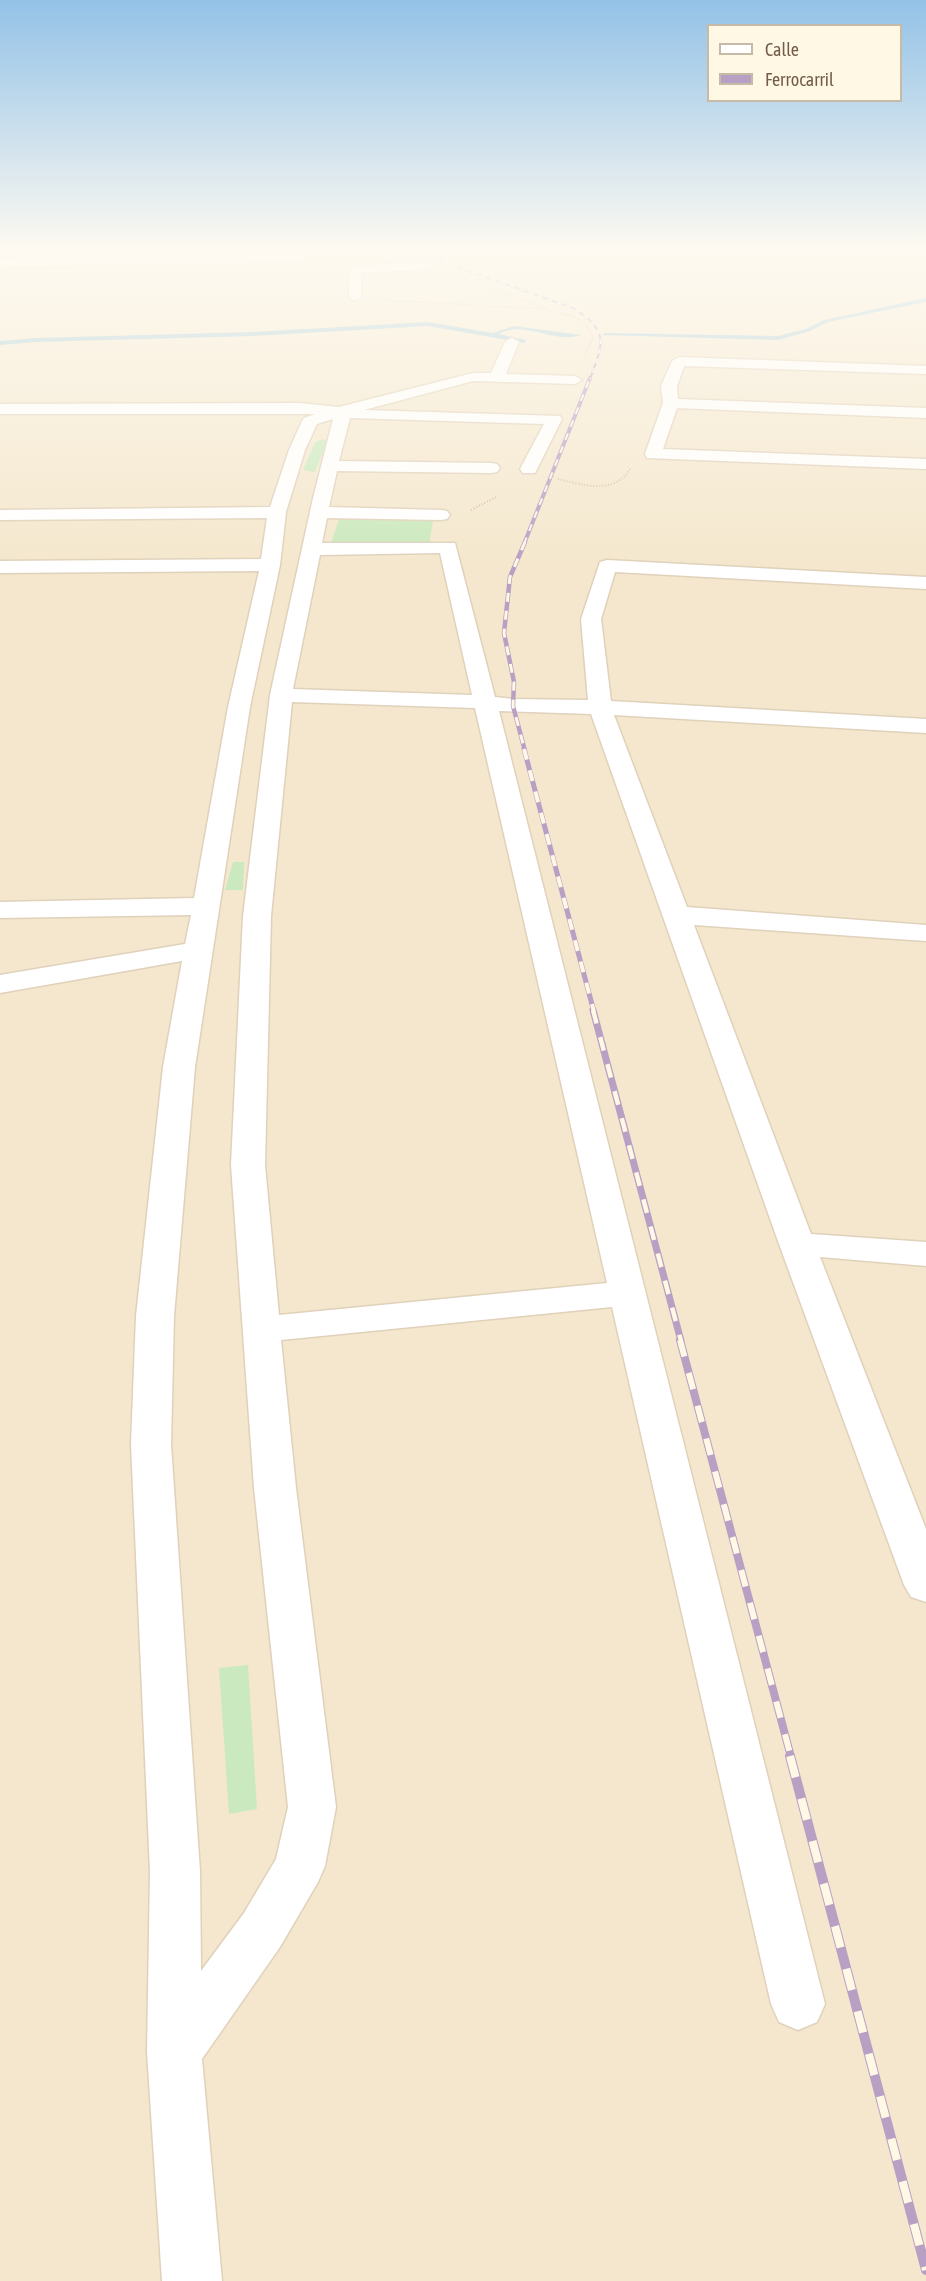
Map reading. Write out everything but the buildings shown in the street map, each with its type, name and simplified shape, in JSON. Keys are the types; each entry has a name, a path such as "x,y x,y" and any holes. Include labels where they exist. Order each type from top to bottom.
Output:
{"street":[{"path":"497,377 506,355"},
{"path":"926,370 679,361 669,386 671,404 653,454 926,464"},
{"path":"822,366 837,460"},
{"path":"192,2281 174,2052 175,1871 151,1444 155,1316 177,1090 198,950 239,707 270,565 277,512 297,450 310,421 382,399 473,377 575,380"},
{"path":"671,404 827,398 926,413"},
{"path":"0,409 289,408 372,415 554,418 529,469"},
{"path":"174,2052 262,1930 300,1866 312,1807 275,1488 248,1165 257,916 281,695 319,512 343,412"},
{"path":"330,466 491,468"},
{"path":"0,515 277,512"},
{"path":"319,512 441,515"},
{"path":"311,549 448,547 625,1293 798,2004"},
{"path":"0,567 270,565"},
{"path":"926,583 607,566 591,619 600,707 797,1244 926,1585"},
{"path":"281,695 486,702 513,706 600,707 926,726"},
{"path":"0,910 206,906"},
{"path":"677,915 926,933"},
{"path":"0,984 198,950"},
{"path":"797,1244 926,1254"},
{"path":"262,1329 625,1293"}],"path":[{"path":"575,380 586,355"},
{"path":"529,469 562,479 600,486 625,479 631,465 641,457 653,454"}],"shaded area":[{"path":"0,355 926,355 926,2281 0,2281"}],"green space":[{"path":"323,439 327,441 315,472 303,470 315,442"},
{"path":"339,519 433,521 429,544 331,543"},
{"path":"233,862 244,862 243,890 225,890"},
{"path":"248,1665 257,1809 229,1814 219,1668"}],"railway":[{"path":"590,379 598,355"},
{"path":"524,544 590,378"},
{"path":"525,542 510,577 504,633 514,682 513,706 525,751"},
{"path":"524,749 594,1012"},
{"path":"593,1010 681,1341"},
{"path":"680,1340 791,1757"},
{"path":"790,1756 926,2270"}]}
